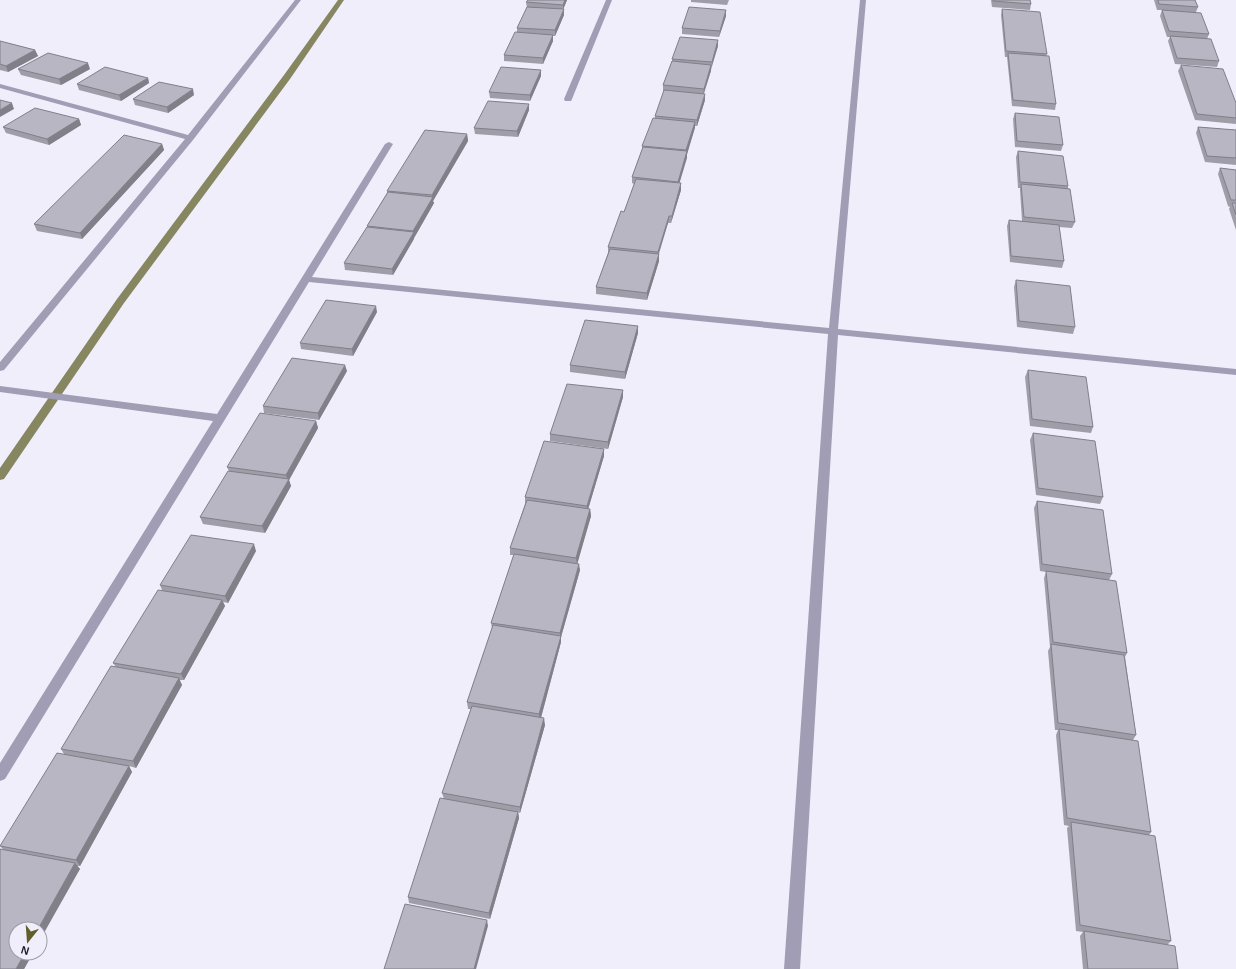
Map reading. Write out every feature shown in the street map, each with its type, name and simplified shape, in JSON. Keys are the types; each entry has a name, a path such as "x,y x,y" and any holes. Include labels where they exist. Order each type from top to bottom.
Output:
{"street":[{"path":"0,368 190,138 298,0"},
{"path":"568,99 609,0"},
{"path":"792,969 833,333 863,0"},
{"path":"0,86 190,138"},
{"path":"0,775 389,144"},
{"path":"306,279 833,333 1236,372"},
{"path":"0,389 74,400 220,418"}],"building":[{"path":"528,0 565,0 563,5 526,2"},
{"path":"1030,0 1031,4 993,1"},
{"path":"1158,0 1195,0 1198,7 1159,4"},
{"path":"527,7 564,9 555,30 517,28"},
{"path":"689,7 726,10 720,31 682,28"},
{"path":"1002,9 1040,12 1047,54 1006,51"},
{"path":"1162,10 1201,13 1209,34 1169,31"},
{"path":"515,32 553,35 543,58 504,55"},
{"path":"1170,36 1211,39 1219,61 1177,58"},
{"path":"680,37 718,40 712,62 672,59"},
{"path":"0,41 35,50 6,66 0,64"},
{"path":"48,53 88,63 59,79 18,69"},
{"path":"1008,53 1049,56 1056,104 1013,100"},
{"path":"672,61 711,65 704,89 663,85"},
{"path":"1181,65 1223,69 1236,103 1236,118 1197,114"},
{"path":"105,67 148,78 119,95 77,84"},
{"path":"501,67 541,70 530,95 489,92"},
{"path":"159,82 193,89 167,107 133,99"},
{"path":"664,90 705,94 697,120 655,116"},
{"path":"0,100 12,103 0,110"},
{"path":"488,101 529,104 517,131 474,128"},
{"path":"35,108 79,119 47,139 3,127"},
{"path":"1015,113 1059,117 1063,145 1017,141"},
{"path":"653,118 695,122 686,150 642,146"},
{"path":"1198,127 1236,130 1236,158 1207,156"},
{"path":"425,130 467,134 432,195 387,191"},
{"path":"124,135 162,144 80,233 34,224"},
{"path":"643,147 687,151 678,182 632,177"},
{"path":"1018,151 1063,156 1068,186 1020,182"},
{"path":"1220,168 1236,170 1236,200 1231,200"},
{"path":"636,179 681,183 672,216 669,216 658,252 608,247 621,211 624,212"},
{"path":"1021,184 1070,189 1075,222 1024,217"},
{"path":"388,192 433,197 413,231 367,226"},
{"path":"1232,203 1236,203 1236,215"},
{"path":"1009,220 1059,225 1064,261 1011,256"},
{"path":"367,227 414,232 392,269 344,263"},
{"path":"610,249 659,254 647,293 596,287"},
{"path":"1016,280 1070,286 1075,327 1019,321"},
{"path":"326,300 376,306 352,349 300,343"},
{"path":"585,320 638,326 625,372 570,365"},
{"path":"292,358 345,365 318,413 263,406"},
{"path":"1028,370 1086,377 1093,427 1032,419"},
{"path":"567,384 623,390 608,442 550,434"},
{"path":"260,413 316,421 286,475 227,467"},
{"path":"1033,433 1095,441 1103,497 1038,488"},
{"path":"544,441 604,449 587,506 525,497"},
{"path":"228,471 289,479 262,526 200,517"},
{"path":"527,500 590,509 576,558 510,548"},
{"path":"1037,501 1103,510 1112,574 1042,564"},
{"path":"191,535 254,544 225,596 160,585"},
{"path":"514,554 579,564 560,633 491,623"},
{"path":"1046,571 1116,581 1127,653 1053,642"},
{"path":"158,590 222,600 181,674 113,663"},
{"path":"493,625 561,636 539,714 467,702"},
{"path":"1051,644 1124,655 1136,735 1058,723"},
{"path":"111,666 179,678 133,761 61,749"},
{"path":"472,706 544,718 520,807 442,793"},
{"path":"1059,729 1138,741 1151,832 1067,818"},
{"path":"57,753 129,766 76,860 0,846"},
{"path":"440,798 518,812 489,913 408,897"},
{"path":"1071,822 1155,836 1171,941 1080,925"},
{"path":"0,849 75,863 42,921 8,921 8,961 20,961 16,969 0,969"},
{"path":"405,904 487,920 474,969 384,969"},
{"path":"1084,931 1175,946 1178,969 1088,969"}],"waterway":[{"path":"0,476 120,301 287,77 341,0"}]}
